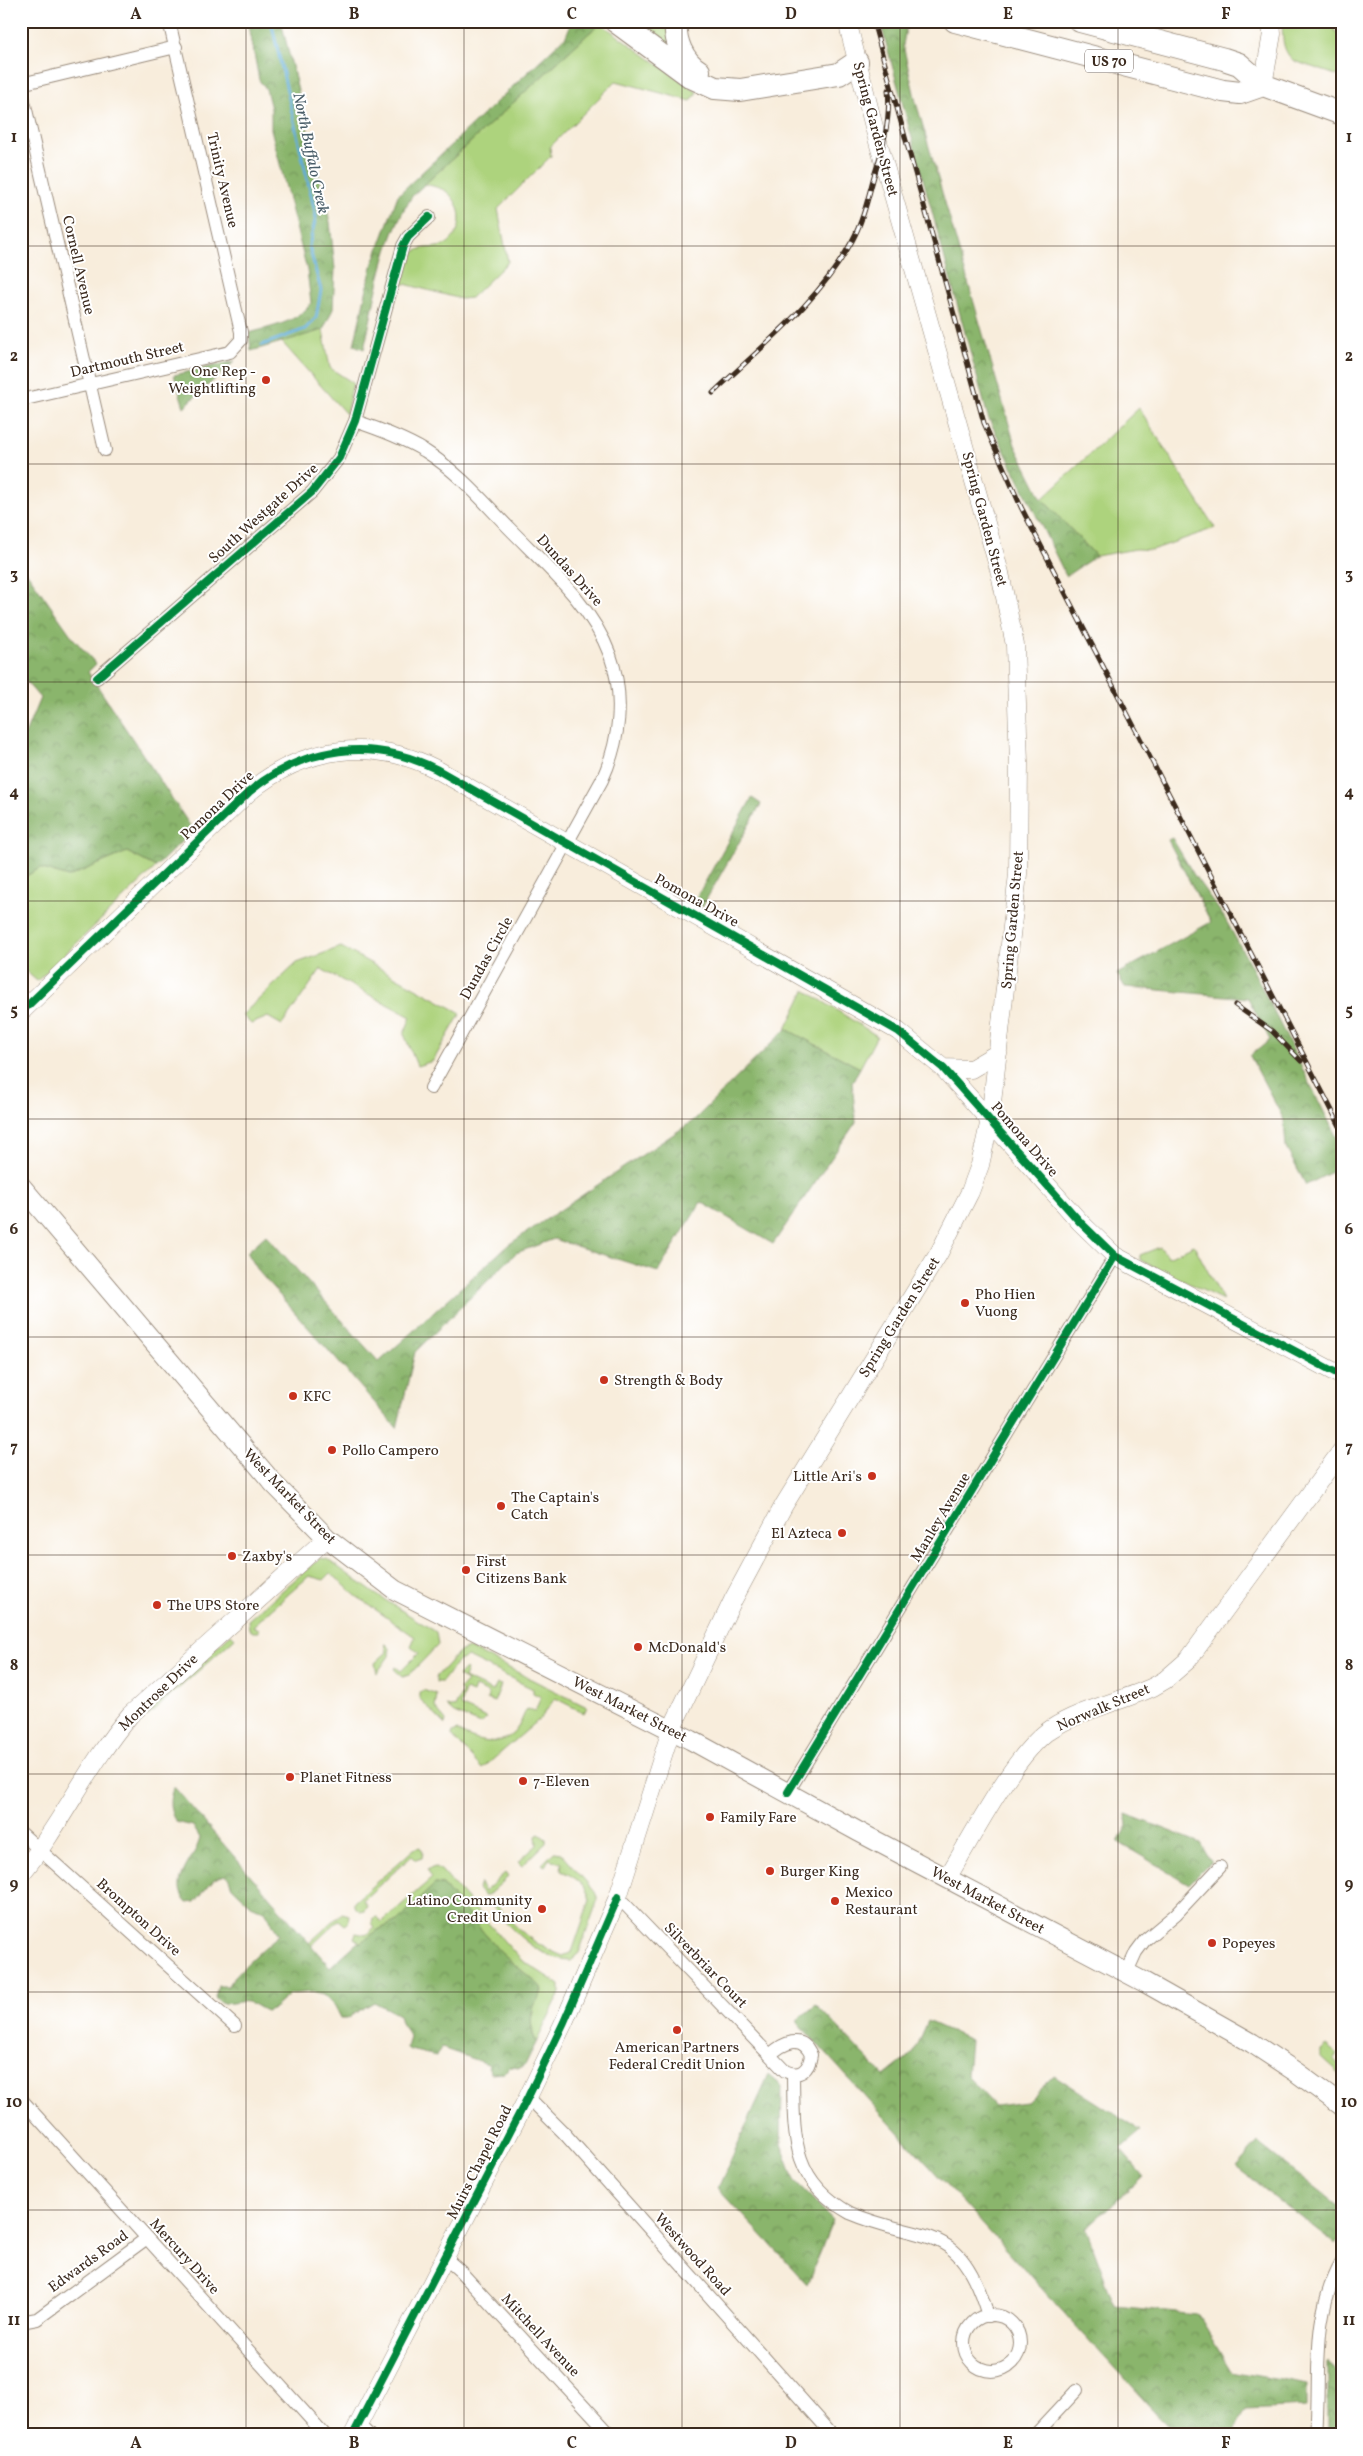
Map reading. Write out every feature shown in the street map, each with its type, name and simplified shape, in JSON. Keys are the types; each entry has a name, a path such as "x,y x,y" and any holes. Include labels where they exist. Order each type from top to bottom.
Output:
{"highway":[{"path":"615,21 691,77 715,88 740,90 839,74 857,62"},
{"path":"676,21 675,36 682,53 696,69 716,79 740,79 836,62 857,62"},
{"name":"US 70","path":"955,21 1222,91 1240,93 1263,85"},
{"name":"US 70","path":"1080,21 1224,58 1239,64 1263,85 1342,114"}],"main road":[{"name":"West Market Street","path":"21,1186 274,1484 327,1538 395,1590 672,1730 947,1878 1127,1972 1252,2043 1342,2106"}],"street":[{"name":"Trinity Avenue","path":"170,21 241,332 238,346"},
{"name":"Spring Garden Street","path":"672,1730 733,1600 772,1525 939,1253 970,1192 980,1165 990,1120 1018,874 1019,763 1015,645 1000,573 846,21"},
{"path":"1263,85 1271,41 1271,21"},
{"path":"21,86 176,47"},
{"name":"Cornell Avenue","path":"21,86 105,450"},
{"name":"South Westgate Drive","path":"97,678 312,492 338,458 355,421 403,246 408,236 429,217"},
{"name":"Dartmouth Street","path":"21,400 230,352 238,346"},
{"name":"Dundas Drive","path":"355,421 401,438 443,464 568,590 598,627 615,671 618,696 618,728 608,768 567,843"},
{"name":"Pomona Drive","path":"21,1012 249,792 279,770 326,752 358,749 404,755 436,769 884,1022 914,1043 943,1068 1080,1222 1115,1256 1342,1376"},
{"name":"Dundas Circle","path":"431,1088 567,843"},
{"path":"943,1068 971,1070 998,1053"},
{"name":"Manley Avenue","path":"788,1792 1115,1256"},
{"name":"Norwalk Street","path":"947,1878 1013,1770 1044,1734 1073,1717 1153,1687 1165,1680 1188,1660 1342,1450"},
{"name":"Montrose Drive","path":"21,1874 41,1850 108,1743 130,1715 327,1538"},
{"name":"Muirs Chapel Road","path":"360,2431 564,2022 618,1897 672,1730"},
{"name":"Brompton Drive","path":"21,1834 41,1850 234,2026"},
{"path":"1127,1972 1136,1952 1145,1940 1176,1914 1220,1867"},
{"name":"Silverbriar Court","path":"618,1897 785,2072 794,2075"},
{"path":"770,2055 785,2043 798,2042 804,2045 811,2055 810,2062 804,2072 794,2075 794,2134 796,2146 807,2173 818,2187 838,2206 850,2213 928,2236 949,2246 962,2258 975,2277 988,2316"},
{"name":"Westwood Road","path":"528,2097 564,2134 833,2435"},
{"name":"Mercury Drive","path":"21,2099 325,2435"},
{"name":"Edwards Road","path":"21,2322 37,2319 147,2238"},
{"name":"Mitchell Avenue","path":"445,2258 460,2271 611,2435"},
{"path":"1316,2435 1320,2324 1331,2282 1342,2262"},
{"path":"988,2316 1006,2319 1016,2327 1020,2339 1019,2352 1013,2363 996,2371 978,2368 969,2359 964,2348 965,2335 972,2324 988,2316"},
{"path":"1035,2435 1077,2390"}],"green space":[{"path":"248,21 281,21 330,222 335,269 333,309 323,330 251,351 249,333 292,319 311,303 307,270 271,129 271,109 266,89 259,80"},
{"path":"572,21 600,23 413,195 394,230 387,249 364,349 354,345 372,266 398,195 566,36"},
{"path":"622,21 669,21 680,58"},
{"path":"880,21 907,22 903,45 916,102 1015,445 1042,499 1096,556 1066,576 988,417"},
{"path":"1282,21 1326,21 1342,38 1342,77 1294,61 1285,48"},
{"path":"600,23 697,92 691,101 616,81 550,147 551,156 498,209 508,262 471,298 461,299 401,283 412,254 420,249 439,247 448,243 457,231 459,224 459,210 452,197 442,189 425,184"},
{"path":"323,330 330,368 353,383 346,414 281,341"},
{"path":"235,361 184,407 174,375"},
{"path":"1139,408 1215,528 1152,550 1136,549 1096,556 1042,499"},
{"path":"21,564 73,638 96,664 88,672 193,830 156,867 127,852 68,877 40,868 21,879 21,744 40,698 21,676"},
{"path":"752,798 761,804 702,907 694,902"},
{"path":"1172,838 1194,875 1224,917 1250,964 1342,1148 1342,1189 1332,1172 1306,1185 1286,1148 1284,1120 1250,1056 1270,1040 1248,998 1125,987 1117,974 1211,922 1168,840"},
{"path":"127,852 156,867 37,981 21,967 21,879 40,868 68,877"},
{"path":"341,947 461,1013 433,1061 417,1066 404,1034 411,1017 321,969 282,1025 268,1017 251,1024 242,1015 297,963"},
{"path":"805,990 877,1036 860,1068 786,1029"},
{"path":"786,1029 860,1068 852,1082 856,1122 773,1244 701,1202 658,1272 554,1239 516,1253 415,1352 397,1428 259,1272 247,1252 266,1235 379,1362 508,1245 693,1121"},
{"path":"1194,1245 1223,1300 1140,1260 1140,1255 1160,1247 1168,1257"},
{"path":"320,1558 327,1559 374,1593 436,1632 438,1645 409,1675 403,1677 394,1669 396,1667 401,1671 419,1653 411,1646 415,1637 356,1596 331,1573 324,1580 309,1576 253,1626 259,1629 259,1632 253,1632 249,1629 248,1620"},
{"path":"231,1634 235,1638 147,1717 143,1712"},
{"path":"385,1643 390,1648 389,1656 377,1673 375,1663 387,1652"},
{"path":"469,1648 587,1707 584,1713 555,1698 541,1718 482,1769 452,1736 453,1733 457,1731 472,1738 489,1742 505,1739 518,1727 527,1709 535,1711 541,1697 533,1693 533,1689 468,1657 458,1661 442,1682 436,1682 436,1677 459,1652"},
{"path":"465,1669 467,1670 464,1678 493,1691 497,1684 501,1685 494,1702 487,1699 489,1693 475,1687 473,1693 465,1690 460,1706 487,1718 481,1724 454,1713 446,1706 455,1708 462,1692 460,1689 467,1681 458,1676"},
{"path":"423,1690 437,1695 435,1708 446,1721 445,1725 419,1698 419,1693"},
{"path":"174,1787 330,1967 358,1942 361,1943 378,1930 397,1921 435,1884 443,1885 501,1953 541,1987 541,1992 532,2010 531,2019 534,2040 537,2041 525,2065 520,2068 510,2067 504,2072 491,2073 487,2064 442,2048 436,2056 410,2050 407,2048 410,2036 401,2023 399,2015 374,2002 347,2018 341,2018 335,2006 323,1995 312,1992 290,1994 274,2008 266,2011 247,2002 222,2003 218,2001 215,1997 218,1986 228,1986 242,1968 279,1935 265,1911 251,1905 232,1887 228,1877 225,1875 214,1879 195,1902 187,1903 180,1887 181,1879 200,1838 193,1826 176,1822 170,1800"},
{"path":"1126,1814 1200,1843 1211,1862 1189,1884 1118,1842 1127,1826"},
{"path":"539,1834 546,1839 546,1843 522,1866 518,1862 537,1845 536,1836"},
{"path":"420,1847 423,1852 422,1858 416,1860 412,1856 363,1900 367,1905 364,1910 360,1911 354,1906 354,1902 414,1849"},
{"path":"554,1852 561,1853 595,1892 598,1899 579,1953 571,1960 548,1955 537,1949 517,1934 493,1907 495,1904 518,1928 542,1946 563,1956 572,1952 590,1900 586,1890 579,1882 561,1871 562,1863 549,1859 545,1866 542,1864"},
{"path":"435,1867 441,1870 520,1959 560,1985 560,1993 537,2041 534,2040 531,2020 534,2006 542,1991 538,1984 501,1953 443,1885 435,1884 397,1921 378,1930 361,1943 354,1938 356,1933 366,1935 375,1927 372,1923 373,1918 377,1917 382,1922 432,1878 427,1870"},
{"path":"505,1873 508,1877 487,1896 484,1896 478,1889 480,1883 484,1892"},
{"path":"342,1913 349,1915 348,1923 345,1925 339,1920 311,1946 309,1943"},
{"path":"816,2005 884,2076 913,2053 927,2021 970,2040 967,2076 995,2106 1027,2102 1054,2075 1141,2131 1120,2149 1143,2176 1086,2228 1115,2306 1197,2314 1231,2371 1307,2385 1307,2406 1246,2409 1232,2435 1176,2435 796,2021"},
{"path":"1327,2045 1338,2054 1334,2062 1342,2069 1342,2077 1321,2058 1321,2050"},
{"path":"769,2075 782,2086 781,2143 794,2180 833,2220 807,2284 718,2188"},
{"path":"1258,2143 1342,2209 1342,2239 1337,2245 1236,2167"},
{"path":"1328,2362 1342,2375 1342,2435 1328,2435"}],"waterway":[{"name":"North Buffalo Creek","path":"262,345 305,329 316,318 321,290 309,246 316,217 271,21"}],"railway":[{"path":"873,21 984,423 1021,507 1342,1130"},
{"path":"713,393 770,341 807,303 824,284 852,241 865,209 883,144 889,101 888,90"},
{"path":"1235,1005 1272,1031 1301,1061"}],"cycle path":[{"path":"97,678 312,492 339,458 355,421 403,246 408,237 429,217"},
{"path":"21,1012 249,792 270,776 292,764 315,756 339,751 363,750 388,753 412,759 436,769 898,1031 943,1068 1080,1222 1115,1256 1342,1376"},
{"path":"788,1792 1115,1256"},
{"path":"353,2435 528,2097 564,2022 618,1897"}],"place":[{"name":"One Rep - Weightlifting","path":"266,380"},
{"name":"Pho Hien Vuong","path":"965,1303"},
{"name":"Strength & Body","path":"604,1380"},
{"name":"KFC","path":"293,1396"},
{"name":"Pollo Campero","path":"332,1450"},
{"name":"Little Ari's","path":"872,1476"},
{"name":"The Captain's Catch","path":"501,1506"},
{"name":"El Azteca","path":"842,1533"},
{"name":"Zaxby's","path":"232,1556"},
{"name":"First Citizens Bank","path":"466,1570"},
{"name":"The UPS Store","path":"157,1605"},
{"name":"McDonald's","path":"638,1647"},
{"name":"Planet Fitness","path":"290,1777"},
{"name":"7-Eleven","path":"523,1781"},
{"name":"Family Fare","path":"710,1817"},
{"name":"Burger King","path":"770,1871"},
{"name":"Mexico Restaurant","path":"835,1901"},
{"name":"Latino Community Credit Union","path":"542,1909"},
{"name":"Popeyes","path":"1212,1943"},
{"name":"American Partners Federal Credit Union","path":"677,2030"}]}
